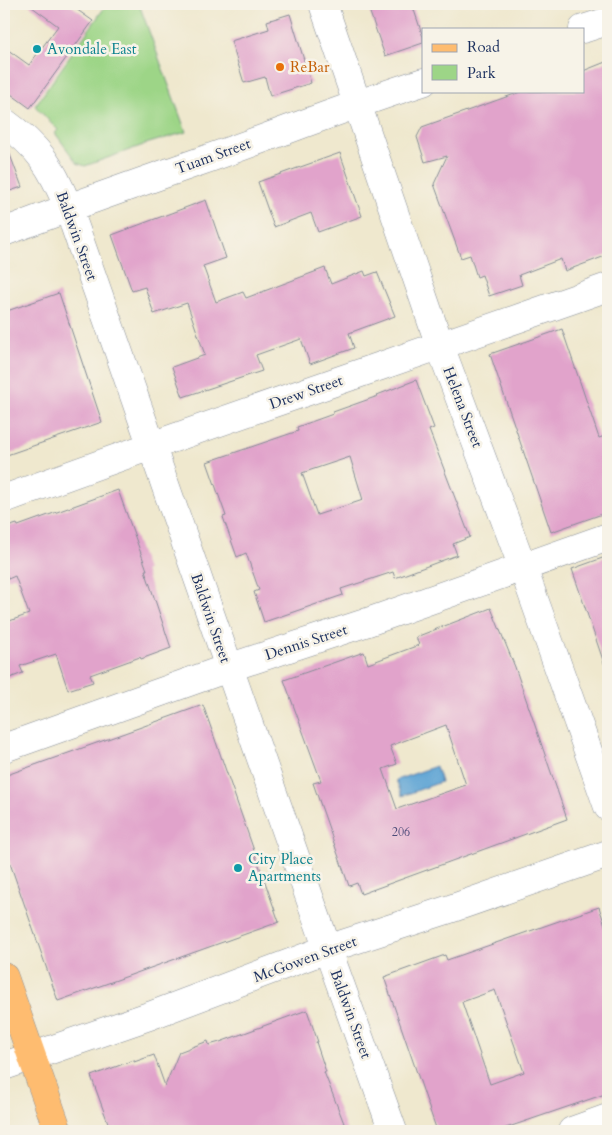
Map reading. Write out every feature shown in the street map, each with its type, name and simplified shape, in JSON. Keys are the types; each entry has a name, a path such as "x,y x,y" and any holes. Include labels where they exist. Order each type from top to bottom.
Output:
{"main road":[{"path":"4,977 58,1131"}],"street":[{"name":"Helena Street","path":"323,4 440,346 523,568 608,807"},
{"path":"584,29 608,21"},
{"name":"Tuam Street","path":"4,232 68,207 201,161 358,103 422,82"},
{"name":"Baldwin Street","path":"4,122 22,134 41,154 56,178 68,207 327,950 393,1131"},
{"name":"Drew Street","path":"4,498 150,445 608,287"},
{"name":"Dennis Street","path":"4,748 228,668 364,623 608,537"},
{"name":"McGowen Street","path":"4,1066 327,950 608,854"},
{"path":"572,1131 608,1118"}],"green space":[{"path":"107,4 139,4 186,132 85,166 77,163 55,133 58,130 35,106"}],"water":[{"path":"436,766 441,782 402,796 396,780"}],"building":[{"path":"28,4 69,4 93,21 30,108 4,89 4,47 29,65 58,26"},
{"path":"367,4 412,4 422,34 422,43 385,56"},
{"path":"290,14 311,83 270,96 265,77 244,83 231,41 269,29 267,21"},
{"path":"608,61 608,255 565,271 561,259 519,275 522,285 489,296 482,275 477,277 470,255 461,258 434,184 447,156 425,162 417,137 422,127 520,92 584,92 584,71"},
{"path":"4,144 6,144 22,187 4,193"},
{"path":"340,153 362,216 318,232 311,213 274,227 258,182"},
{"path":"206,200 226,258 203,266 216,302 243,292 246,298 325,268 331,284 364,271 366,276 377,272 395,316 349,333 354,348 310,364 301,339 256,355 262,371 183,397 172,367 205,355 187,303 154,314 145,287 132,291 112,235"},
{"path":"59,293 102,422 4,456 4,312"},
{"path":"562,329 599,438 608,435 608,512 551,532 490,354"},
{"path":"416,380 434,428 429,430 470,537 453,544 457,555 395,578 393,572 341,589 343,595 264,622 254,592 259,590 246,553 237,557 223,517 226,516 207,462 298,431 297,427","holes":["350,457 363,500 317,515 302,473"]},
{"path":"118,490 147,570 145,570 171,648 90,675 93,682 68,690 56,654 20,666 23,673 4,680 4,623 29,614 15,576 8,579 4,566 4,528 17,524 18,526"},
{"path":"608,556 608,668 606,669 572,569"},
{"path":"491,608 515,667 567,819 361,894 357,883 349,886 313,783 321,781 284,680 364,652 368,664 419,645 416,637","holes":["446,725 466,785 397,809 383,769 397,764 390,746"]},
{"path":"203,705 279,922 58,1001 4,846 4,776"},
{"path":"599,907 608,934 608,1093 497,1131 437,1131 384,977 445,955 447,960","holes":["495,990 524,1072 490,1084 462,1002"]},
{"path":"307,1010 318,1042 316,1042 326,1072 324,1072 347,1131 111,1131 91,1076 134,1060 134,1062 154,1055 165,1086 179,1052 208,1041 209,1045 220,1042"}],"place":[{"name":"Avondale East","path":"37,49"},
{"name":"ReBar","path":"280,67"},
{"name":"City Place Apartments","path":"238,868"}]}
